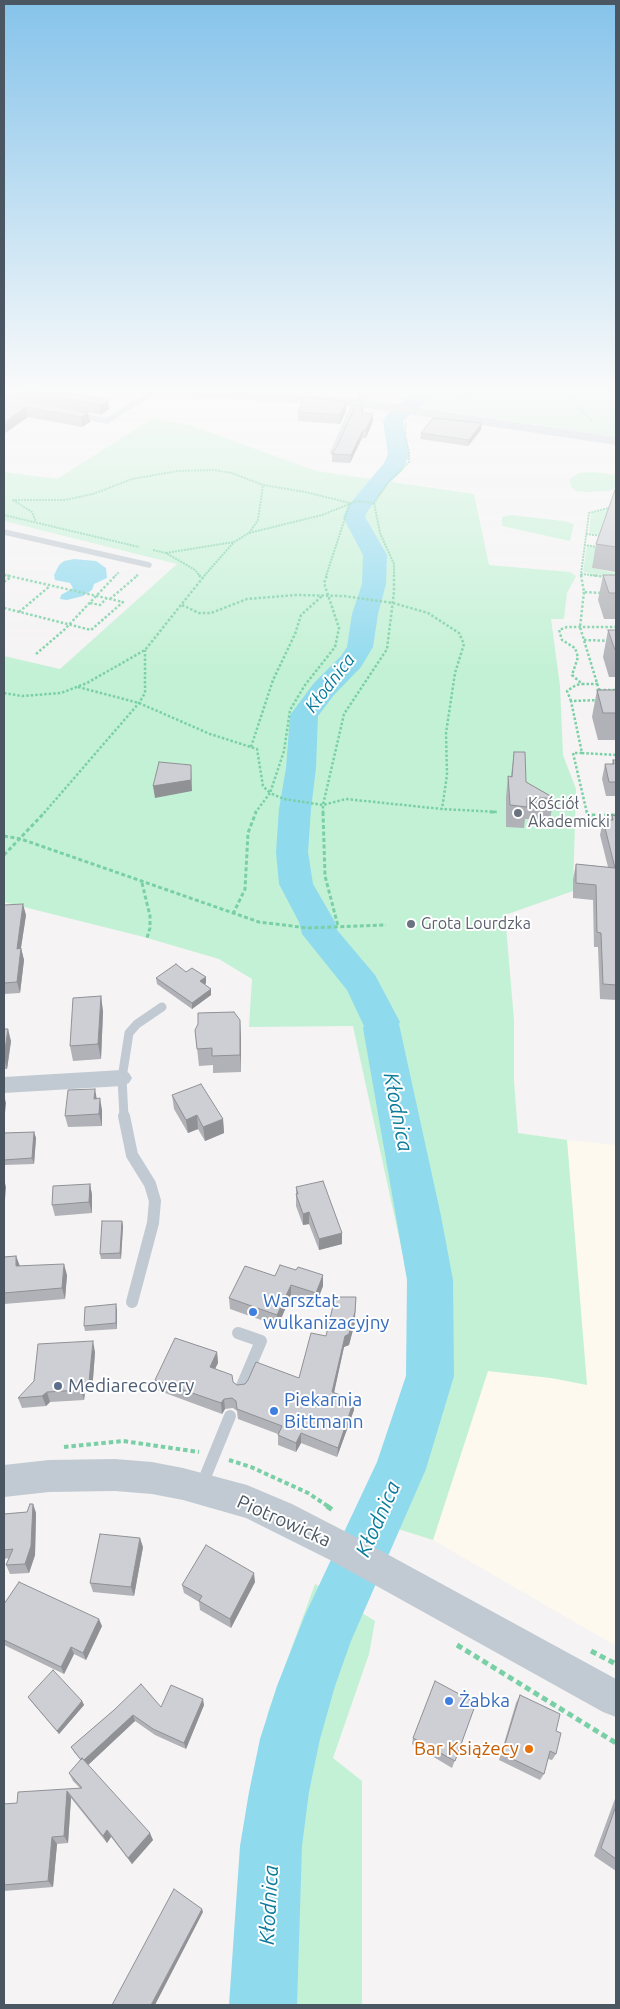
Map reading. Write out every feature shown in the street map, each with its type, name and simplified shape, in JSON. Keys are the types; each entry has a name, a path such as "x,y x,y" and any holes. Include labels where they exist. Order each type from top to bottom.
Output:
{"street":[{"path":"4,1085 122,1078"},
{"name":"Piotrowicka","path":"4,1481 49,1476 115,1475 152,1478 200,1488 247,1502 280,1516 342,1548 616,1699"}],"lane":[{"path":"4,532 149,565"},
{"path":"132,1302 153,1223 155,1201 150,1184 132,1155 125,1125 122,1078 129,1033 137,1024 162,1007"},
{"path":"238,1333 261,1341 241,1388"},
{"path":"200,1488 230,1416"}],"path":[{"path":"37,523 32,512 12,500 65,500 93,494 114,486"},
{"path":"249,534 258,520 263,486"},
{"path":"268,486 305,492 350,503"},
{"path":"338,926 325,876 323,805 344,714 387,649 394,564 380,533 374,504 386,486"},
{"path":"166,554 234,542 249,534 322,516 357,501 374,504"},
{"path":"233,914 245,889 248,833 257,808 270,793 284,751 290,710 305,685 335,647 338,628 324,583 350,503"},
{"path":"571,701 603,700 580,627 584,592 580,574 589,513 616,506"},
{"path":"4,516 84,534"},
{"path":"586,534 608,537"},
{"path":"596,546 600,536"},
{"path":"4,693 22,696 60,693 108,672 145,650 234,542"},
{"path":"584,545 605,548"},
{"path":"36,654 69,624 130,561"},
{"path":"89,603 100,605 149,565"},
{"path":"4,574 123,602 91,630 5,610"},
{"path":"580,574 607,578"},
{"path":"4,582 12,576"},
{"path":"19,612 51,585"},
{"path":"584,592 606,593"},
{"path":"182,605 199,613 211,613 247,599 296,595 360,599 392,603 428,613 458,633 464,644 455,673 446,733 446,775 442,809"},
{"path":"251,747 273,680 295,634 301,615 322,596"},
{"path":"582,684 572,675 578,658 575,648 562,640 559,630 567,627 616,627"},
{"path":"584,640 616,641"},
{"path":"4,855 21,839 139,703 145,693 145,650"},
{"path":"582,753 571,701 567,691 576,685 598,684"},
{"path":"78,686 139,703 210,734 257,749 263,786 270,793 284,799 323,805 346,799 442,809 497,812"},
{"path":"599,690 616,690"},
{"path":"616,755 573,753 588,815 616,815"},
{"path":"4,836 21,839 259,922 308,928 386,925"},
{"path":"142,882 150,916 150,928 147,938"},
{"path":"452,1642 616,1744"}],"shaded area":[{"path":"567,1140 616,1145 616,1646 433,1540 488,1371 587,1384"}],"green space":[{"path":"4,486 417,486 474,494 489,565 570,572 576,576 567,593 564,619 551,619 560,686 563,755 576,789 573,891 505,915 514,1020 514,1081 518,1133 567,1140 587,1385 551,1378 488,1371 433,1540 376,1522 396,1478 430,1376 436,1299 407,1274 353,1026 249,1027 252,979 219,959 144,937 4,902 4,656 60,669 177,564 4,521"},
{"path":"616,486 616,488 609,491 586,492 576,491 571,487"},
{"path":"613,507 612,536 589,533 591,513"},
{"path":"511,515 564,521 574,524 570,541 502,526 502,517"},
{"path":"587,546 616,550 592,568 616,573 616,577 583,572"},
{"path":"315,1584 375,1621 369,1654 333,1758 362,1781 362,2005 239,2005 246,1864 268,1712"}],"water":[{"path":"74,559 96,561 106,568 107,578 94,584 92,590 83,596 67,600 60,599 61,595 73,588 70,583 55,580 54,575 59,565 64,561"}],"building":[{"path":"615,490 616,547 596,544"},
{"path":"603,575 616,575 616,593 609,593"},
{"path":"608,630 616,630 616,650 615,650"},
{"path":"597,690 616,690 616,713 603,713"},
{"path":"514,752 525,752 526,782 554,798 527,798 527,807 510,805 508,776 512,777"},
{"path":"613,760 616,760 616,782 609,782 605,764 614,764"},
{"path":"159,762 191,765 191,780 153,786"},
{"path":"612,815 616,816 616,985 603,984 601,933 597,932 596,885 576,883 576,864 615,868 603,820 613,820"},
{"path":"23,904 17,949 21,948 17,982 4,983 4,905"},
{"path":"176,964 186,972 192,968 206,977 200,981 211,989 192,1003 156,978"},
{"path":"101,996 98,1044 70,1046 73,998"},
{"path":"234,1012 240,1020 240,1055 212,1056 212,1048 197,1049 195,1030 198,1024 198,1013"},
{"path":"4,1029 8,1029 4,1057"},
{"path":"201,1084 223,1119 203,1127 197,1115 186,1120 172,1095"},
{"path":"95,1089 94,1099 100,1098 99,1114 65,1116 68,1090"},
{"path":"34,1132 32,1158 4,1160 4,1133"},
{"path":"323,1181 342,1233 319,1239 309,1212 303,1214 296,1194 298,1194 296,1187"},
{"path":"90,1184 89,1202 52,1205 53,1186"},
{"path":"102,1221 122,1221 120,1253 100,1254"},
{"path":"16,1256 16,1266 64,1264 62,1288 4,1293 4,1257"},
{"path":"280,1265 296,1270 298,1267 323,1275 316,1293 291,1285 277,1315 229,1298 245,1266 275,1276"},
{"path":"335,1297 356,1297 355,1312 349,1334 345,1336 332,1392 354,1400 338,1448 301,1433 296,1443 278,1435 282,1426 237,1409 236,1401 232,1398 224,1399 221,1403 155,1380 175,1338 217,1352 210,1367 232,1375 233,1382 237,1385 245,1384 256,1362 299,1378 311,1333 326,1336"},
{"path":"116,1304 116,1323 84,1326 85,1307"},
{"path":"93,1341 89,1382 82,1382 81,1390 47,1392 42,1396 18,1398 34,1381 38,1344"},
{"path":"30,1504 33,1504 31,1546 25,1564 6,1565 13,1549 4,1550 4,1514 27,1512"},
{"path":"100,1534 140,1538 131,1587 90,1583"},
{"path":"206,1545 254,1573 230,1619 199,1601 202,1596 182,1585"},
{"path":"19,1582 99,1619 83,1653 71,1647 61,1667 4,1640 4,1604"},
{"path":"53,1670 82,1701 57,1731 28,1697"},
{"path":"435,1681 476,1703 455,1761 413,1738"},
{"path":"141,1684 161,1707 171,1685 203,1699 184,1743 153,1729 133,1715 84,1760 82,1758 81,1760 71,1747"},
{"name":"Bar Książecy","path":"520,1695 560,1714 556,1731 561,1733 556,1754 550,1751 544,1774 502,1754"},
{"path":"82,1758 150,1833 128,1858 107,1830 103,1836 67,1791 64,1836 52,1837 48,1881 4,1885 4,1804 17,1803 18,1792 82,1788 69,1773"},
{"path":"616,1806 616,1859 601,1848"},
{"path":"174,1889 202,1909 151,2005 112,2005"}],"waterway":[{"name":"Kłodnica","path":"376,486 356,511 354,517 375,555 374,584 365,614 363,635 360,647 351,661 324,689 304,715 301,768 295,809 292,852 296,884 317,922 320,934 362,984 381,1022"},
{"name":"Kłodnica","path":"263,2005 271,1846 279,1792 290,1739 306,1686 325,1635 400,1469 430,1376 430,1280 382,1028"}],"place":[{"name":"Kościół Akademicki","path":"518,813"},
{"name":"Grota Lourdzka","path":"411,924"},
{"name":"Warsztat wulkanizacyjny","path":"253,1312"},
{"name":"Mediarecovery","path":"58,1386"},
{"name":"Piekarnia Bittmann","path":"274,1411"},
{"name":"Żabka","path":"449,1701"},
{"name":"Bar Książecy","path":"529,1749"}]}
